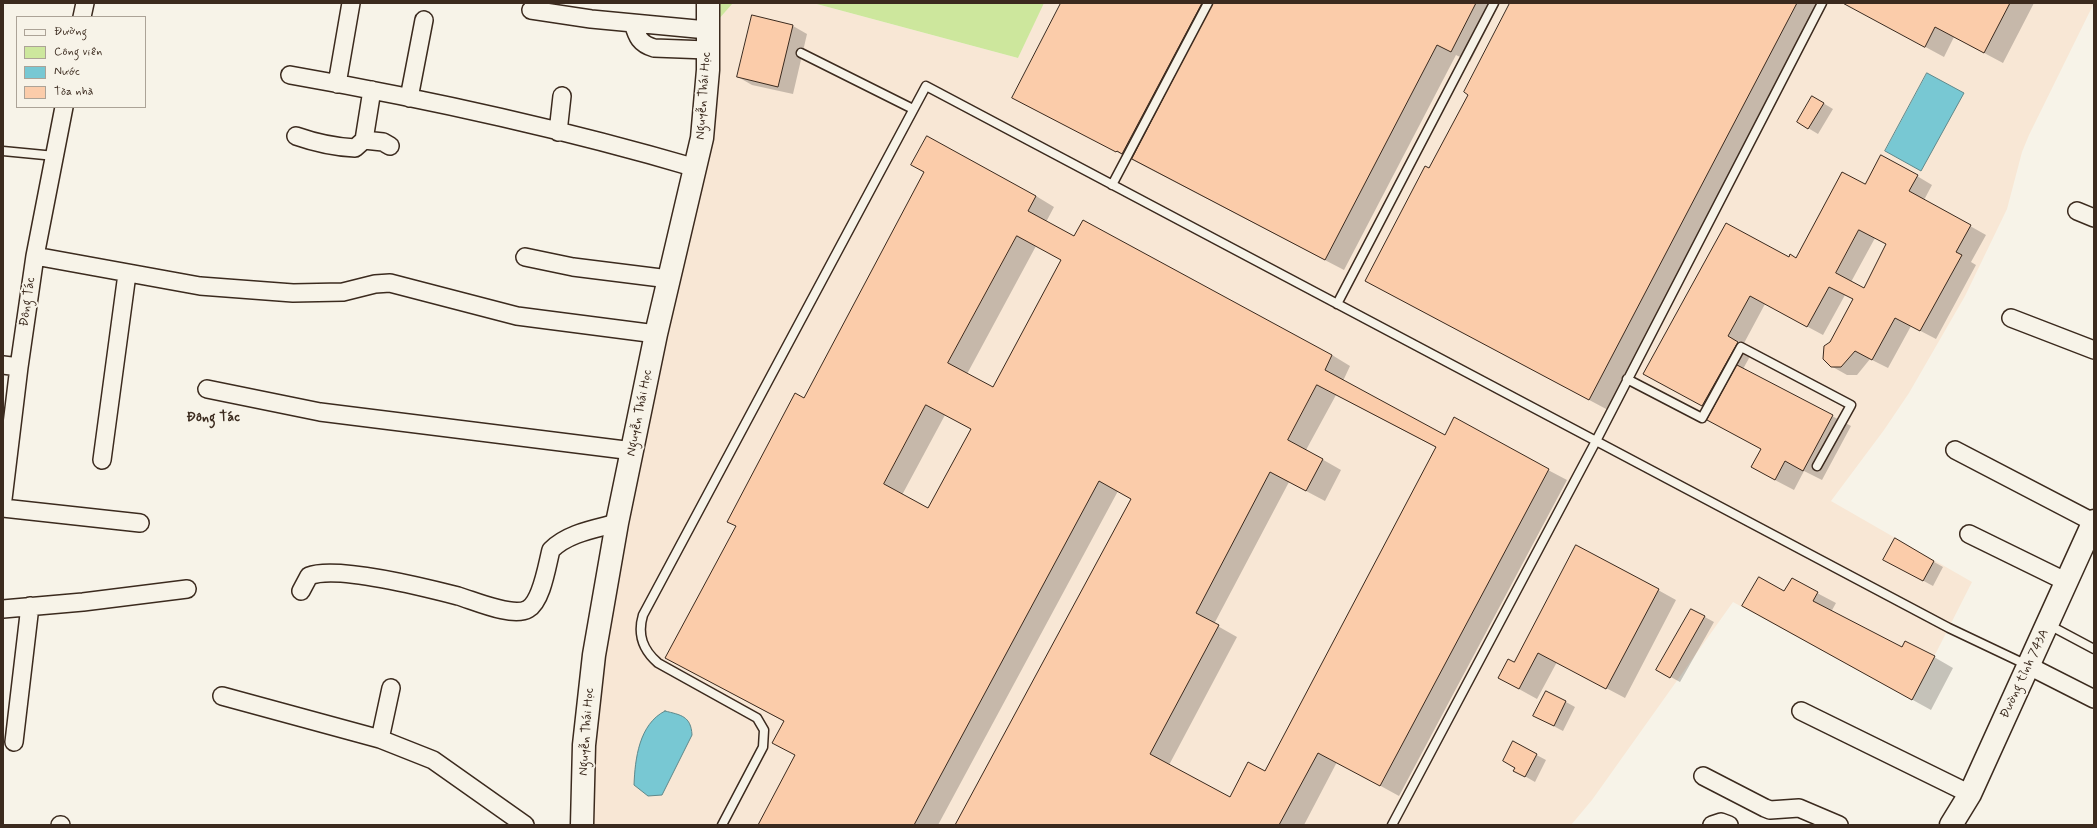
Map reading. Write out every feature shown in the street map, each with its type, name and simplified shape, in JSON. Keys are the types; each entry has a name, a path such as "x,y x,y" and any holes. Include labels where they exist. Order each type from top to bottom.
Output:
{"street":[{"path":"82,16 85,3"},
{"path":"337,84 351,3"},
{"name":"Nguyễn Thái Học","path":"582,825 584,745 588,701 618,523 656,334 702,138 708,70 708,3"},
{"path":"531,10 633,24 707,40"},
{"path":"409,98 424,20"},
{"path":"633,24 640,42 645,46 654,48 707,40"},
{"path":"290,75 372,90 558,132 627,148 696,168"},
{"path":"296,136 319,144 340,148 355,148 364,140 372,90"},
{"path":"558,132 562,96"},
{"name":"Đông Tác","path":"3,500 11,366 35,256 64,108"},
{"path":"364,140 384,142 390,146"},
{"path":"2077,211 2094,218"},
{"path":"35,256 200,286 293,293 343,292 375,284 390,283 517,316 656,334"},
{"path":"525,257 572,267 669,279"},
{"path":"102,460 128,274"},
{"path":"2011,318 2094,350"},
{"path":"207,390 320,412 633,451"},
{"path":"1955,450 2094,521"},
{"path":"3,508 140,523"},
{"name":"Đường tỉnh 743A","path":"1951,825 1970,794 2027,665 2048,624 2094,521"},
{"path":"300,591 308,576 315,573 352,575 390,581 458,596 507,611 520,612 529,609 538,599 551,550 568,537 618,523"},
{"path":"1969,534 2067,582"},
{"path":"3,608 83,602 187,589"},
{"path":"14,742 30,606"},
{"path":"2027,665 2094,699"},
{"path":"380,739 391,688"},
{"path":"222,696 380,739 433,760 525,825"},
{"path":"1801,711 1970,794"},
{"path":"1703,776 1770,810 1799,808 1839,825"},
{"path":"1712,825 1721,822 1730,825"}],"lane":[{"path":"1112,185 1208,3"},
{"path":"1337,304 1494,3"},
{"path":"1392,825 1596,441 1822,3"},
{"path":"800,53 913,109"},
{"path":"722,825 763,747 764,730 757,718 654,660 645,648 641,639 641,623 643,615 926,86 1949,628 2027,665"},
{"path":"3,152 55,156"},
{"path":"1627,379 1702,418 1741,347 1851,405 1817,466"},
{"path":"2048,624 2094,649"}],"shaded area":[{"path":"733,3 813,3 1018,58 1043,3 2094,3 2029,135 2022,152 2007,209 1965,296 1909,393 1884,430 1831,501 1972,582 1912,700 1733,602 1592,800 1571,825 586,825 593,698 718,95 718,20"}],"green space":[{"path":"719,3 733,3 718,20"},
{"path":"813,3 1044,3 1018,58"}],"water":[{"path":"1927,73 1964,93 1921,171 1885,151"},
{"path":"665,711 684,717 690,724 692,735 662,795 648,796 634,785 637,754 644,733 649,724"}],"building":[{"path":"1061,3 1202,3 1122,154 1012,98"},
{"path":"1213,3 1476,3 1451,52 1437,45 1325,260 1132,159"},
{"path":"1510,3 1797,3 1589,400 1365,281 1425,166 1429,168 1468,95 1464,92"},
{"path":"1843,3 2010,3 1984,53 1935,27 1925,47"},
{"path":"752,15 793,25 778,87 737,77"},
{"path":"1812,96 1824,103 1808,129 1797,122"},
{"path":"927,136 1036,196 1028,211 1074,236 1083,220 1332,355 1325,370 1445,435 1454,417 1549,469 1380,786 1318,753 1279,825 955,825 1131,499 1099,481 914,825 758,825 795,755 772,743 784,721 665,658 736,526 727,522 795,393 804,398 924,172 911,165","holes":["1017,236 1061,260 993,387 948,363","1317,385 1436,447 1265,771 1248,762 1230,797 1150,754 1219,625 1196,613 1270,472 1306,491 1323,459 1288,440","926,405 971,429 928,508 884,484"]},
{"path":"1881,155 1918,175 1909,191 1971,225 1956,252 1962,255 1920,331 1895,318 1872,360 1855,351 1841,367 1831,367 1823,359 1824,346 1830,342 1853,299 1829,287 1807,327 1750,296 1728,336 1738,342 1702,406 1643,374 1726,223 1789,257 1790,254 1796,258 1842,172 1865,184","holes":["1859,230 1886,244 1864,288 1836,273"]},
{"path":"1737,365 1833,415 1803,471 1785,461 1775,480 1751,467 1761,449 1707,420"},
{"path":"1895,538 1934,561 1923,581 1883,560"},
{"path":"1576,545 1659,589 1606,689 1538,653 1519,689 1498,678 1508,659 1514,662"},
{"path":"1759,577 1784,591 1792,578 1818,592 1813,601 1902,647 1905,641 1935,656 1912,700 1742,606"},
{"path":"1691,609 1705,616 1670,678 1656,670"},
{"path":"1546,691 1566,701 1554,726 1533,716"},
{"path":"1513,741 1537,754 1525,777 1513,771 1515,768 1503,761"}],"district":[{"name":"Đông Tác","path":"213,418"}]}
